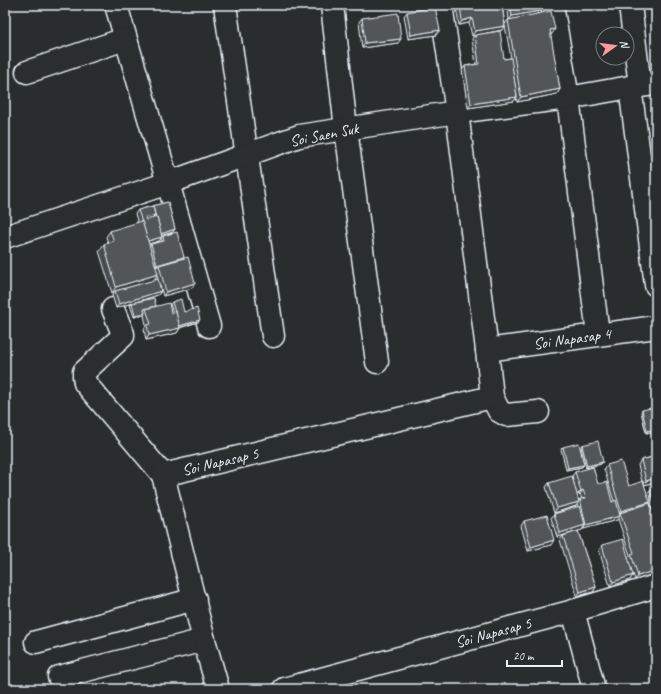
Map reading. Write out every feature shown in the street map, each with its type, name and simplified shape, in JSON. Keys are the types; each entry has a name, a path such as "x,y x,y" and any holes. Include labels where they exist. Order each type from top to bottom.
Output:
{"street":[{"path":"116,5 209,326"},
{"path":"225,5 273,336"},
{"path":"332,5 346,129 377,362"},
{"path":"441,5 457,112 492,397 499,411 506,416 538,412"},
{"path":"552,5 568,98 598,334"},
{"path":"630,5 642,86 656,285"},
{"path":"27,72 125,38"},
{"name":"Soi Saen Suk","path":"5,237 299,136 457,112 568,98 642,86"},
{"path":"114,308 123,336 84,372 85,383 163,475"},
{"name":"Soi Napasap 4","path":"487,350 656,327"},
{"name":"Soi Napasap 5","path":"218,689 204,640 163,475 492,397"},
{"name":"Soi Napasap 5","path":"284,689 573,611 656,586"},
{"path":"36,642 195,599"},
{"path":"573,611 594,689"},
{"path":"59,677 204,640"}],"building":[{"path":"460,5 502,5 505,26 475,31 472,18 462,21"},
{"path":"510,5 538,5 539,11 512,16"},
{"path":"435,7 440,30 411,35 407,12"},
{"path":"551,11 555,29 550,30 560,89 521,97 508,20"},
{"path":"398,13 401,39 365,43 362,18"},
{"path":"500,31 504,59 511,58 517,97 471,104 465,66 479,64 475,35"},
{"path":"168,202 175,229 161,234 157,217 156,218 152,206"},
{"path":"153,206 155,215 145,218 146,220 157,217 162,237 148,241 138,210"},
{"path":"142,221 158,274 116,287 104,244 114,241 110,231"},
{"path":"177,232 184,257 157,265 151,244 164,241 163,236"},
{"path":"188,257 195,283 166,292 159,265"},
{"path":"158,279 161,291 119,304 115,291"},
{"path":"154,298 156,306 144,309 145,313 135,315 132,303"},
{"path":"181,299 184,312 197,308 200,320 179,326 172,302"},
{"path":"169,303 171,313 176,312 180,328 149,335 147,325 151,324 146,309"},
{"path":"656,407 656,429 647,431 642,410"},
{"path":"598,441 603,462 587,466 582,445"},
{"path":"579,443 584,465 568,468 563,447"},
{"path":"656,456 656,478 646,481 641,460"},
{"path":"621,461 629,486 643,481 650,502 621,511 607,465"},
{"path":"593,467 598,484 607,482 612,502 616,500 620,516 586,525 580,499 586,498 583,490 581,491 575,472"},
{"path":"572,476 579,502 557,508 549,483"},
{"path":"656,488 656,509 650,491"},
{"path":"650,503 656,519 656,570 638,576 631,554 634,553 620,513"},
{"path":"580,506 585,525 560,533 554,514"},
{"path":"547,515 554,540 531,547 524,521"},
{"path":"578,531 596,587 580,592 563,536"},
{"path":"623,539 633,575 613,582 602,545"}]}
